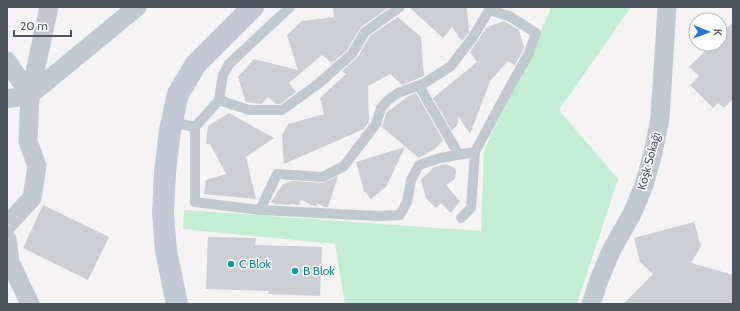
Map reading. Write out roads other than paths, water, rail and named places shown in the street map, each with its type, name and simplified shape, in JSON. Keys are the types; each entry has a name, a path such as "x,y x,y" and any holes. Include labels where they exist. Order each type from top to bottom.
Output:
{"main road":[{"path":"177,304 166,251 163,213 165,172 170,130 178,94 196,64 253,7"}],"street":[{"path":"7,225 32,198 37,166 28,141 30,95 48,7"},
{"path":"7,99 30,95 136,7"},
{"name":"Köşk Sokağı","path":"592,304 611,251 633,212 644,185 653,153 660,118 667,7"},
{"path":"7,61 30,95"},
{"path":"7,239 10,262 30,304"}],"lane":[{"path":"290,7 229,64 223,75 219,100 195,127 195,202 260,210 379,216 400,215 407,202 411,180 419,165 440,158 475,152"},
{"path":"219,100 249,110 282,110 318,84 352,54 365,32 400,7"},
{"path":"260,210 277,174 323,177 344,166 376,124 381,108 388,100 398,93 418,86 451,66 473,37 490,9 509,16 536,34 529,53 475,152 471,208 461,218"},
{"path":"418,86 459,155"},
{"path":"170,130 181,124 195,127"}],"place":[{"name":"C Blok","path":"231,264"},
{"name":"B Blok","path":"295,271"}]}
